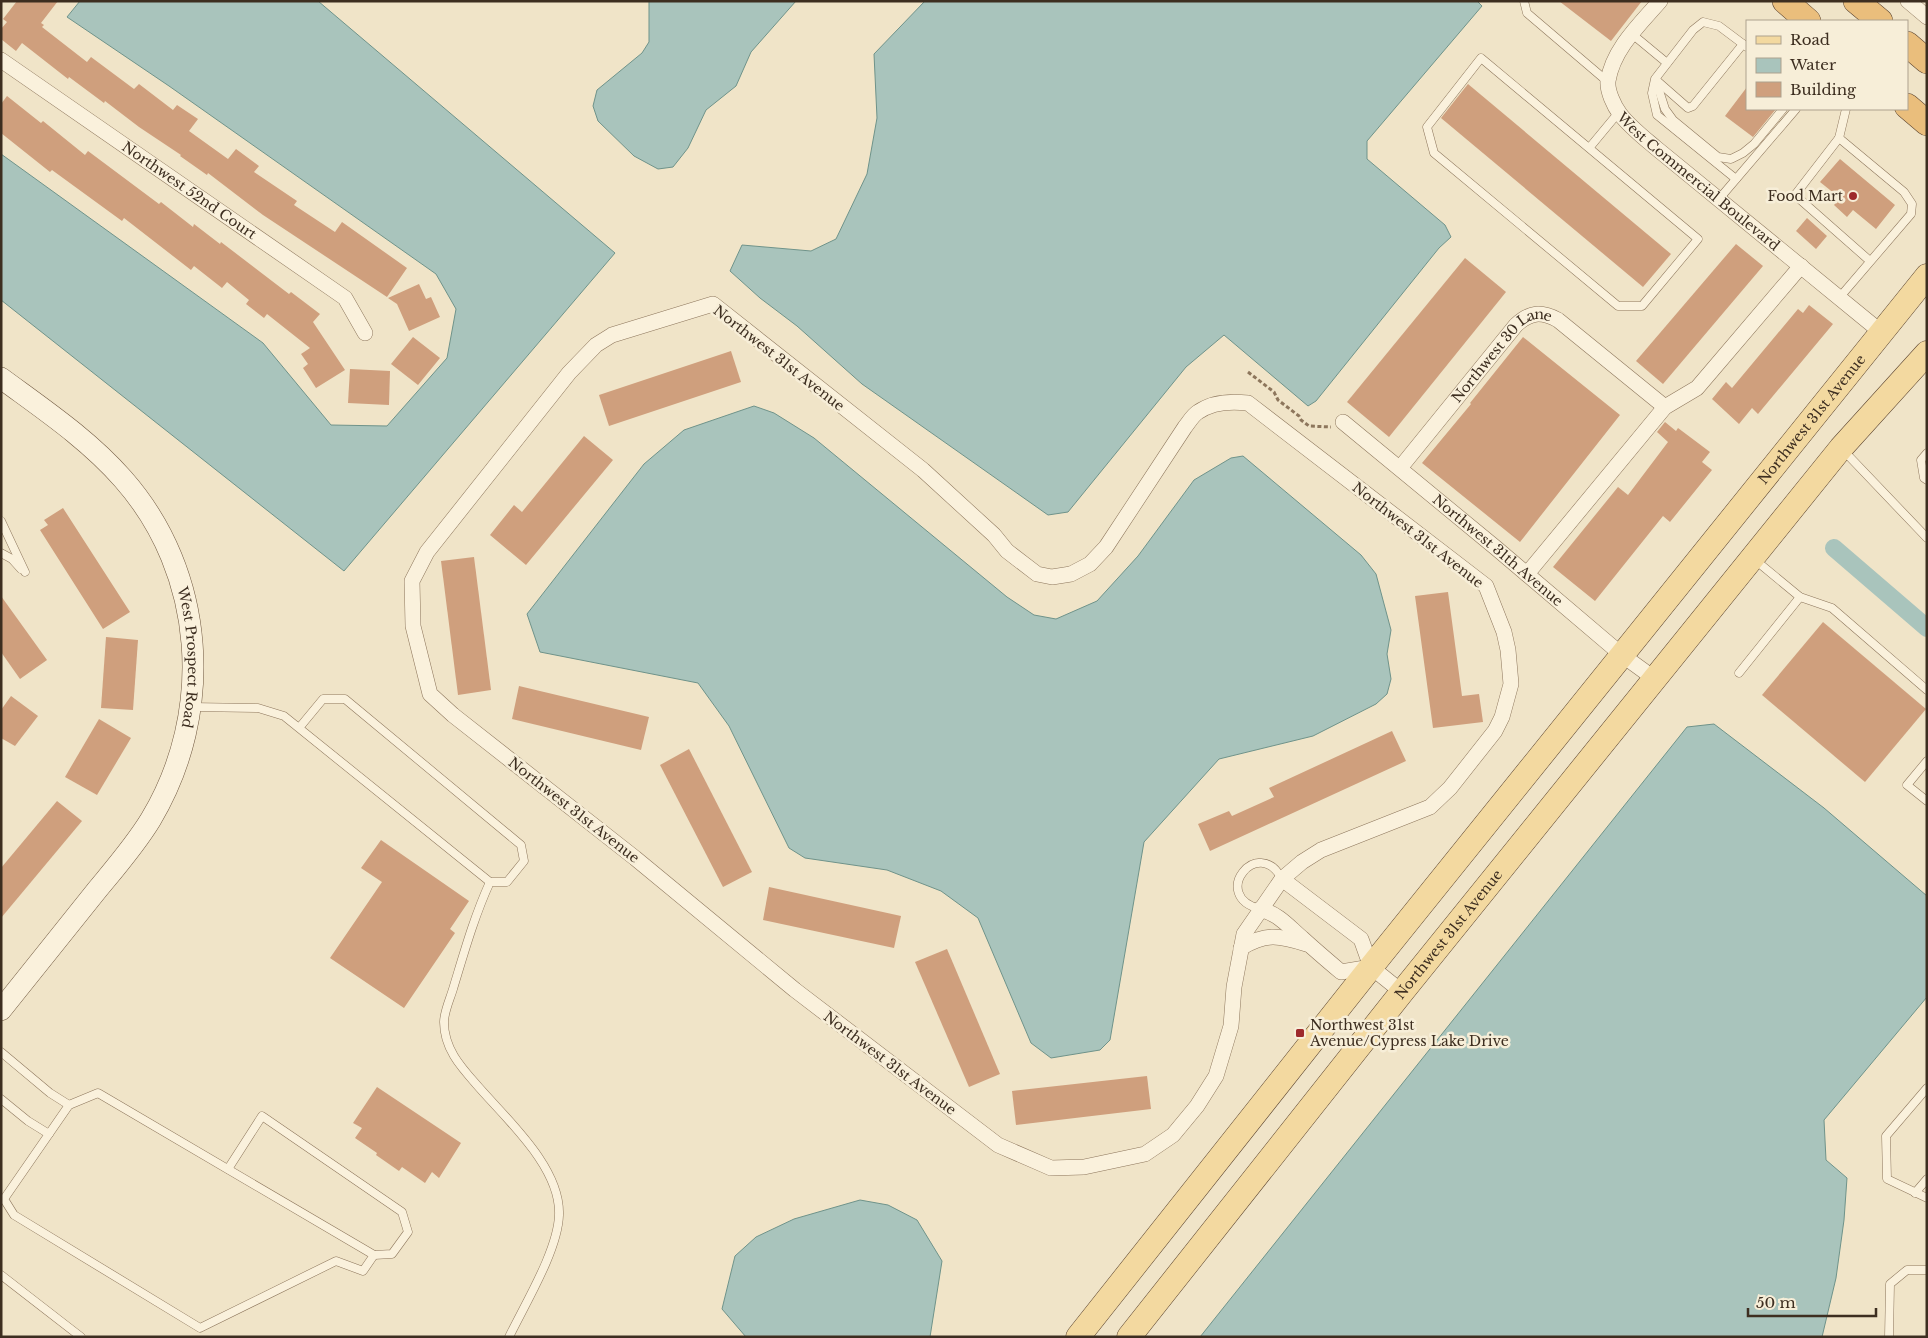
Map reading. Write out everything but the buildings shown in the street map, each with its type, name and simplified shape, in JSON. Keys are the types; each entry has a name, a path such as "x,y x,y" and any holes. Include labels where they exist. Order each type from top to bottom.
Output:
{"highway":[{"path":"1785,1 1807,20"},
{"path":"1856,1 1879,20"},
{"path":"1908,45 1927,61"},
{"path":"1908,107 1927,123"}],"main road":[{"name":"Northwest 31st Avenue","path":"1078,1337 1371,967 1927,276"},
{"name":"Northwest 31st Avenue","path":"1130,1337 1402,992 1841,448 1927,353"},
{"name":"West Prospect Road","path":"1,378 43,409 105,461 134,492 154,523 172,557 188,608 193,642 191,707 184,742 176,768 151,820 1,1010"}],"street":[{"path":"1608,82 1618,54 1660,1"},
{"path":"1908,1 1927,17"},
{"name":"Northwest 52nd Court","path":"1,60 345,298 365,333"},
{"name":"West Commercial Boulevard","path":"1608,82 1609,91 1619,112 1631,127 1881,332"},
{"path":"1527,574 1665,407 1697,388 1801,266"},
{"name":"Northwest 31st Avenue","path":"712,304 923,470 994,535 1007,550 1037,574 1052,577 1071,574 1090,564 1106,548 1185,427 1197,412 1219,403 1248,403 1486,586 1504,632 1508,650 1511,684 1502,717 1495,731 1450,788 1430,807 1321,850 1302,862 1282,879 1260,909 1244,934 1232,1005 1231,1026 1216,1076 1197,1106 1173,1135 1145,1154 1084,1167 1051,1168 998,1145 795,990 635,858 453,715 430,694 413,626 412,581 427,552 570,373 596,345 612,334 712,304"},
{"name":"Northwest 30 Lane","path":"1400,468 1516,325 1530,315 1548,315 1558,320 1665,407"},
{"name":"Northwest 31th Avenue","path":"1343,422 1622,655 1655,679"},
{"path":"1282,879 1361,939 1371,967 1402,992"},
{"path":"1260,909 1274,913 1342,972 1371,967"},
{"path":"1241,948 1258,938 1268,936 1288,938 1310,945"}],"lane":[{"path":"1524,1 1527,13 1608,82"},
{"path":"1655,79 1688,108 1693,106 1745,46 1719,26 1703,22 1692,30 1655,79 1652,93 1657,115 1736,179"},
{"path":"1632,34 1667,64"},
{"path":"1481,58 1590,147 1698,239 1642,306 1618,306 1442,160 1434,153 1427,126 1481,58"},
{"path":"1655,79 1665,109 1673,120 1718,157 1731,159 1743,154 1754,144 1782,110"},
{"path":"1719,199 1795,110"},
{"path":"1846,110 1839,138 1795,195 1870,261"},
{"path":"1590,147 1619,112"},
{"path":"1839,138 1904,192 1912,204 1911,214 1839,298"},
{"path":"1841,448 1927,538"},
{"path":"1927,454 1922,460 1924,478 1927,480"},
{"path":"1,521 25,572 12,559 1,553"},
{"path":"1753,557 1800,597 1832,608 1927,690"},
{"path":"1739,673 1800,597"},
{"path":"191,707 258,708 284,716 490,882 507,882 524,861 521,845 345,699 323,699 299,728"},
{"path":"1927,761 1907,785 1927,801"},
{"path":"1260,909 1246,903 1238,891 1239,876 1244,869 1250,865 1265,863 1278,870 1282,879"},
{"path":"490,882 476,914 444,1020 446,1043 460,1066 539,1157 553,1181 560,1214 557,1234 550,1254 510,1337"},
{"path":"1,1052 50,1093 69,1106"},
{"path":"1927,1088 1886,1136 1887,1179 1927,1198"},
{"path":"228,1169 262,1116 402,1212 408,1232 392,1254 374,1255 98,1093 69,1106 4,1199 14,1216 200,1328 336,1261 362,1271 374,1255"},
{"path":"1,1099 28,1121 49,1134"},
{"path":"1915,1193 1927,1179"},
{"path":"1889,1337 1890,1284 1907,1270 1927,1270"},
{"path":"1,1275 81,1337"}],"path":[{"path":"1248,372 1274,392 1278,400 1309,426 1329,428 1343,422"}],"water":[{"path":"80,1 318,1 615,253 344,571 1,300 1,154 263,343 331,425 387,426 447,358 456,309 436,274 169,86 67,17"},
{"path":"649,1 796,1 751,52 736,86 706,110 688,148 673,167 658,169 634,156 598,121 593,106 597,90 642,53 649,42"},
{"path":"925,1 1477,1 1482,6 1367,141 1367,159 1445,225 1451,237 1439,248 1316,401 1308,406 1224,335 1186,367 1068,512 1048,515 862,384 797,326 760,298 730,271 742,245 811,251 836,239 867,174 877,118 874,54"},
{"path":"754,406 774,413 814,438 1007,597 1034,615 1056,619 1097,601 1138,556 1194,480 1231,458 1243,456 1361,555 1376,574 1391,630 1387,654 1391,679 1387,694 1376,704 1313,736 1219,759 1144,842 1110,1040 1100,1050 1051,1058 1031,1043 978,918 941,891 887,870 805,858 789,848 729,726 698,683 540,652 527,614 644,464 684,430"},
{"path":"1714,724 1824,808 1927,896 1927,997 1824,1120 1826,1160 1847,1178 1844,1220 1836,1278 1822,1337 1200,1337 1687,727"},
{"path":"860,1200 888,1205 917,1220 942,1261 930,1337 746,1337 722,1309 735,1256 756,1237 794,1219"}],"waterway":[{"path":"1834,548 1927,628"}],"place":[{"name":"Food Mart","path":"1853,196"},
{"name":"Northwest 31st Avenue/Cypress Lake Drive","path":"1300,1033"}]}
